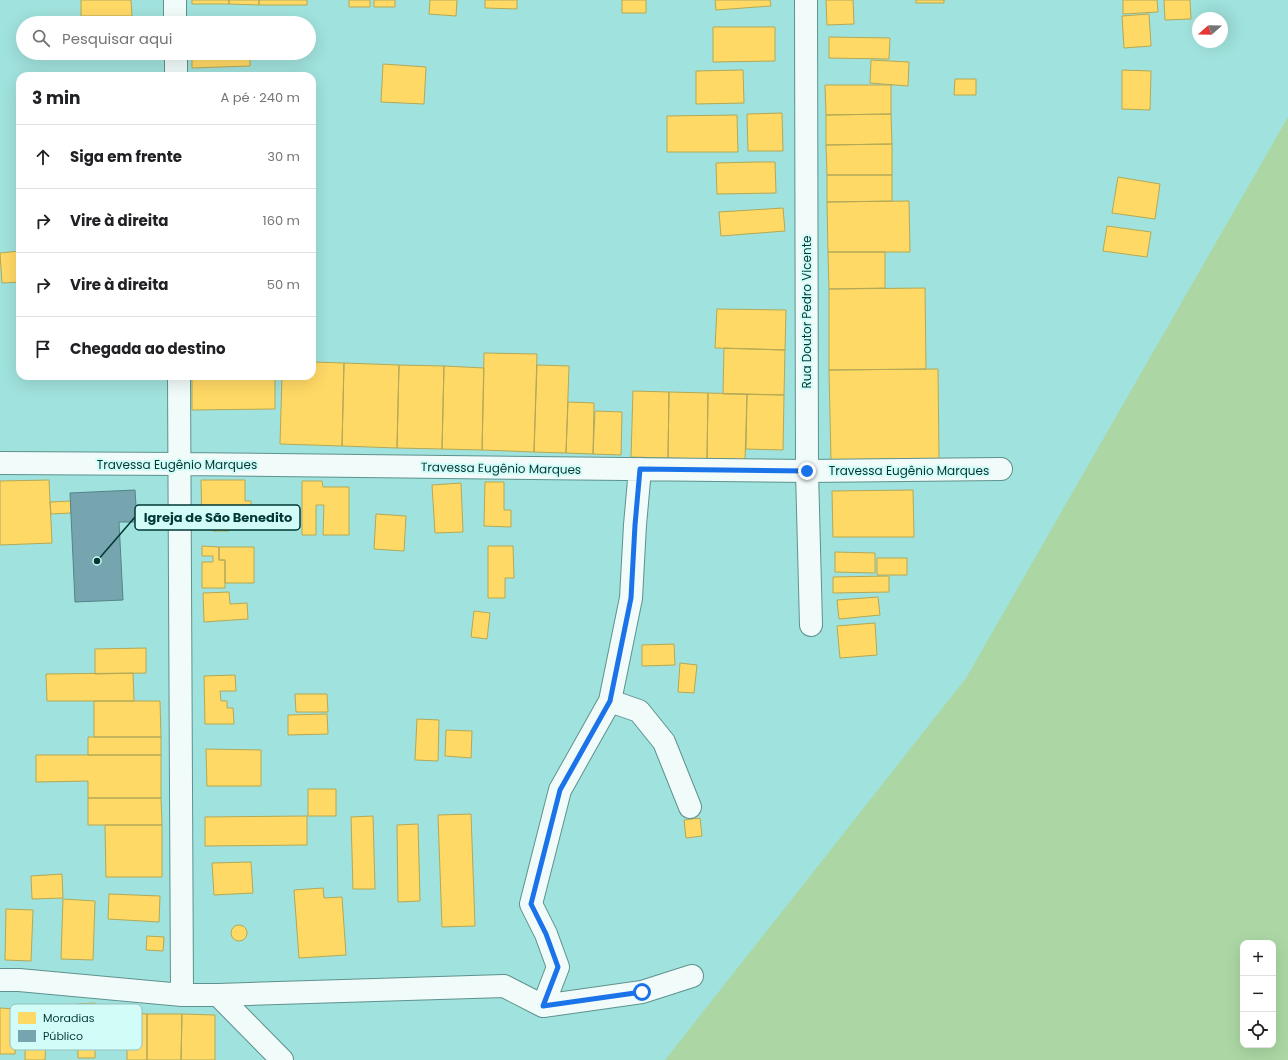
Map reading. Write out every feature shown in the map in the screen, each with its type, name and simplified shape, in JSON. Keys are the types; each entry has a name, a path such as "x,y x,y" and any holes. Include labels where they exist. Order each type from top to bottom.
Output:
{"street":[{"path":"175,0 175,16"},
{"name":"Rua Doutor Pedro Vicente","path":"806,0 807,471 811,625"},
{"path":"176,60 176,72"},
{"path":"180,380 182,995"},
{"name":"Travessa Eugênio Marques","path":"0,463 807,471 1002,470"},
{"path":"543,1006 558,967 546,934 531,904 560,790 610,701 631,598 640,469"},
{"path":"610,701 639,711 664,742 690,807"},
{"path":"10,980 182,995 504,986 543,1006 642,992 692,976"},
{"path":"218,995 282,1060"}],"shaded area":[{"path":"1288,117 1288,1060 665,1060 966,678"}],"building: Moradias":[{"path":"81,0 131,0 132,16 81,16"},
{"path":"192,0 229,0 229,4 192,4"},
{"path":"229,0 259,0 259,5 229,4"},
{"path":"259,0 307,0 307,5 259,5"},
{"path":"349,0 370,0 370,7 349,7"},
{"path":"374,0 395,0 395,7 374,7"},
{"path":"430,0 457,0 456,16 429,14"},
{"path":"485,0 517,0 517,9 485,8"},
{"path":"622,0 646,0 646,13 622,13"},
{"path":"715,0 770,0 771,6 716,10"},
{"path":"826,0 853,0 854,24 827,25"},
{"path":"916,0 944,0 944,3 916,3"},
{"path":"1123,0 1157,0 1158,12 1123,14"},
{"path":"1164,0 1190,0 1191,19 1165,20"},
{"path":"1149,14 1151,46 1124,48 1122,16"},
{"path":"713,27 775,27 775,61 713,62"},
{"path":"829,37 890,38 889,59 829,58"},
{"path":"192,60 250,60 250,66 192,68"},
{"path":"871,60 909,62 908,86 870,83"},
{"path":"383,64 426,67 424,104 381,102"},
{"path":"743,70 744,103 696,104 696,71"},
{"path":"1122,70 1151,71 1150,110 1122,109"},
{"path":"955,79 976,79 976,95 954,95"},
{"path":"825,85 891,85 891,114 826,115"},
{"path":"782,113 783,151 748,151 747,114"},
{"path":"891,114 892,144 826,145 826,115"},
{"path":"737,115 738,152 667,152 667,116"},
{"path":"892,144 892,175 827,175 826,145"},
{"path":"775,162 776,193 717,194 716,163"},
{"path":"827,175 892,175 892,201 827,202"},
{"path":"1118,177 1160,184 1155,219 1112,213"},
{"path":"909,201 910,252 828,252 827,202"},
{"path":"783,208 785,231 721,236 719,212"},
{"path":"1107,226 1151,232 1147,257 1103,251"},
{"path":"16,251 16,282 2,283 0,253"},
{"path":"828,252 885,252 885,288 829,289"},
{"path":"925,288 926,369 829,370 829,289"},
{"path":"717,309 786,310 785,350 715,348"},
{"path":"724,348 785,350 784,395 723,394"},
{"path":"484,353 537,354 534,452 482,450"},
{"path":"316,362 344,363 342,446 280,444 282,380 316,380"},
{"path":"344,363 399,365 397,448 342,446"},
{"path":"399,365 444,366 442,449 397,448"},
{"path":"537,365 569,366 566,453 534,452"},
{"path":"444,366 484,368 482,450 442,449"},
{"path":"938,369 939,459 831,460 829,370"},
{"path":"192,380 275,380 275,409 192,410"},
{"path":"633,391 669,392 668,458 631,457"},
{"path":"669,392 708,393 707,459 668,458"},
{"path":"708,393 747,394 745,460 707,459"},
{"path":"747,394 784,395 783,450 746,449"},
{"path":"568,402 594,403 593,454 566,453"},
{"path":"595,411 622,412 621,455 593,454"},
{"path":"49,480 52,543 0,545 0,481"},
{"path":"201,480 245,480 245,501 251,501 251,510 243,510 243,522 228,522 229,531 213,531 213,525 202,525"},
{"path":"302,481 322,481 323,487 349,487 349,535 323,535 324,505 316,505 316,535 302,535"},
{"path":"485,482 504,482 504,510 511,510 511,527 484,526"},
{"path":"461,483 463,532 435,533 432,485"},
{"path":"913,490 914,537 833,537 832,491"},
{"path":"71,501 71,513 51,514 50,502"},
{"path":"376,514 406,516 404,551 374,549"},
{"path":"202,546 219,547 219,560 225,560 225,588 202,588 202,562 213,562 213,556 202,556"},
{"path":"488,546 513,546 514,578 505,578 505,598 488,598"},
{"path":"219,547 254,547 254,583 225,583 225,560 219,560"},
{"path":"835,552 875,553 875,573 835,572"},
{"path":"877,558 907,558 907,575 877,575"},
{"path":"889,576 889,592 833,593 833,577"},
{"path":"229,592 230,604 247,603 248,619 204,622 203,593"},
{"path":"878,597 880,615 839,619 837,600"},
{"path":"474,611 490,613 487,639 471,637"},
{"path":"875,623 877,655 840,658 837,626"},
{"path":"674,644 675,665 642,666 642,645"},
{"path":"146,648 146,673 95,674 95,649"},
{"path":"680,663 697,665 694,693 678,692"},
{"path":"133,673 134,701 47,701 46,674"},
{"path":"235,675 236,691 220,691 221,701 227,701 227,708 233,708 234,724 205,724 204,676"},
{"path":"295,694 327,694 328,712 296,712"},
{"path":"94,701 160,701 161,737 94,737"},
{"path":"327,714 328,734 288,735 288,715"},
{"path":"417,719 439,720 438,761 415,760"},
{"path":"446,730 472,731 471,758 445,756"},
{"path":"88,737 161,737 161,755 88,755"},
{"path":"206,749 261,750 261,786 207,786"},
{"path":"36,755 161,755 161,798 88,798 88,781 36,782"},
{"path":"308,789 336,789 336,816 308,816"},
{"path":"88,798 161,798 162,825 88,825"},
{"path":"471,814 475,926 442,927 438,815"},
{"path":"307,816 307,845 205,846 205,817"},
{"path":"373,816 375,889 353,889 351,817"},
{"path":"700,818 702,836 686,838 684,820"},
{"path":"418,824 420,901 398,902 397,825"},
{"path":"105,825 162,825 162,877 106,877"},
{"path":"251,862 253,893 214,895 212,863"},
{"path":"62,874 63,898 32,899 31,876"},
{"path":"323,888 324,898 342,897 346,955 299,958 294,890"},
{"path":"109,894 160,896 159,922 108,919"},
{"path":"63,899 95,901 93,960 61,959"},
{"path":"6,909 33,910 31,961 5,960"},
{"path":"236,925 242,925 247,930 245,939 242,941 236,941 231,936 231,930"},
{"path":"147,936 164,937 163,951 146,950"},
{"path":"0,1008 10,1009 10,1050 15,1050 15,1054 0,1054"},
{"path":"142,1014 147,1014 147,1060 127,1060 127,1050 142,1050"},
{"path":"147,1014 182,1014 181,1060 147,1060"},
{"path":"182,1014 215,1015 215,1060 181,1060"},
{"path":"25,1050 45,1050 45,1060 25,1060"},
{"path":"78,1050 95,1050 95,1058 78,1058"}],"building: Público":[{"path":"135,490 137,522 119,522 123,600 75,602 70,493"}],"place":[{"name":"Igreja de São Benedito","path":"97,561"}],"route":[{"path":"642,992 543,1006 558,967 546,934 531,904 560,790 610,701 631,598 640,469 807,471"}]}
